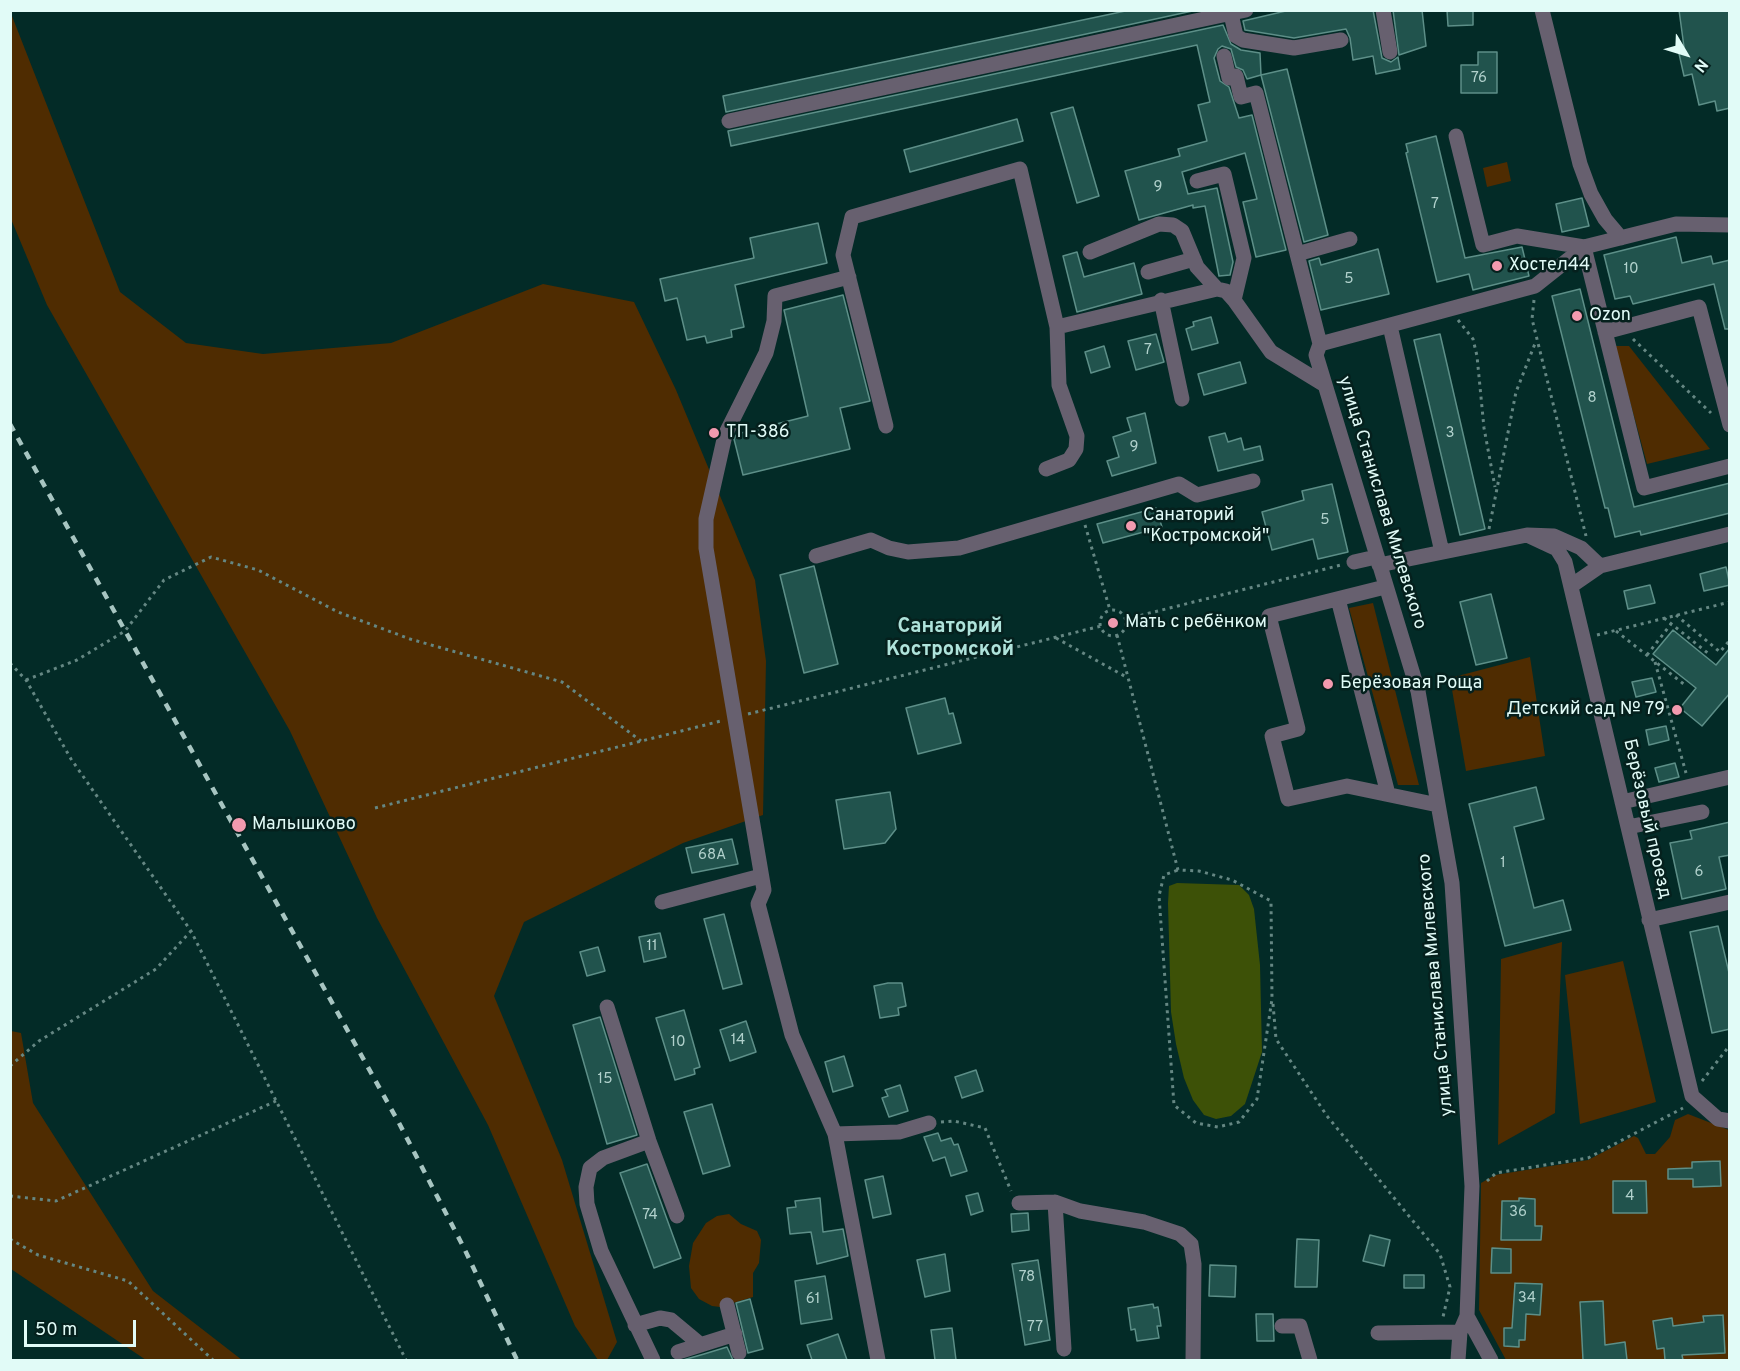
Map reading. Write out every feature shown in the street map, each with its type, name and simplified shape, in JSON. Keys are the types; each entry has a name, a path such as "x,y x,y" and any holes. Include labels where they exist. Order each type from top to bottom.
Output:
{"street":[{"path":"729,121 1246,10"},
{"path":"1383,10 1390,52"},
{"path":"1542,10 1580,164 1596,202 1621,238"},
{"path":"1231,14 1236,36 1243,40 1294,48 1341,40"},
{"name":"улица Станислава Милевского","path":"1224,56 1229,78 1236,76 1241,97 1256,93 1320,344 1316,355 1418,691 1452,883 1472,1186 1467,1316 1460,1332 1458,1360"},
{"path":"1456,136 1483,245 1517,236 1584,247 1676,224 1730,225"},
{"path":"886,426 843,255 852,217 1020,169 1057,327 1059,385 1077,436 1076,449 1069,460 1046,469"},
{"path":"1197,181 1224,174 1244,258 1234,300"},
{"path":"1090,252 1159,224 1173,225 1182,231 1194,259 1208,281 1226,291 1234,300 1271,352 1325,386"},
{"path":"1297,254 1350,239"},
{"path":"1320,344 1535,286 1584,247"},
{"path":"1584,247 1644,488 1730,466"},
{"path":"1148,273 1194,259"},
{"path":"849,277 775,296 774,321 766,353 725,435 706,519 706,548 764,890 758,904 792,1035 836,1134 878,1360"},
{"path":"1057,327 1217,288"},
{"path":"1161,300 1182,399"},
{"path":"1605,332 1699,307 1723,422"},
{"path":"1390,326 1442,552"},
{"path":"816,556 871,540 889,548 908,552 959,548 1179,484 1197,495 1253,481"},
{"path":"1571,586 1595,560 1730,534"},
{"path":"1354,562 1442,552 1527,535 1554,536 1595,560"},
{"name":"Берёзовый проезд","path":"1527,535 1557,549 1565,562 1692,1096"},
{"path":"1385,586 1269,616 1298,729 1272,736 1288,800 1347,786 1438,805"},
{"path":"1338,598 1388,794"},
{"path":"1622,802 1730,777"},
{"path":"1628,827 1702,812"},
{"path":"662,902 761,876"},
{"path":"1650,920 1730,902"},
{"path":"607,1007 649,1141 677,1216"},
{"path":"1692,1096 1718,1119 1730,1121"},
{"path":"836,1134 899,1132 929,1123"},
{"path":"649,1141 603,1158 590,1168 586,1186 587,1204 601,1251 653,1360"},
{"path":"1019,1203 1055,1202 1080,1211 1144,1222 1179,1234 1191,1244 1194,1264 1193,1360"},
{"path":"1055,1202 1064,1349"},
{"path":"727,1305 739,1353"},
{"path":"1467,1316 1491,1360"},
{"path":"635,1325 660,1318 672,1320 701,1345"},
{"path":"1282,1326 1300,1326 1310,1360"},
{"path":"1378,1333 1460,1332"},
{"path":"678,1352 735,1334"}],"path":[{"path":"1535,286 1532,319 1595,560"},
{"path":"1450,309 1473,339 1477,356 1484,428 1496,489"},
{"path":"1620,328 1723,422"},
{"path":"1480,544 1489,531 1516,392 1537,340"},
{"path":"1081,512 1110,610"},
{"path":"26,680 77,660 125,631 164,580 211,557 258,570 338,612 410,639 562,682 642,741"},
{"path":"1126,620 1354,562"},
{"path":"1597,635 1730,602"},
{"path":"1110,610 1121,612 1126,620 1124,630 1117,635 1106,633 1101,625 1103,615 1110,610"},
{"path":"1676,615 1720,652 1730,640"},
{"path":"1664,618 1709,654"},
{"path":"1647,655 1671,624"},
{"path":"1615,630 1685,685"},
{"path":"1117,635 1179,870"},
{"path":"1055,637 1128,678"},
{"path":"1655,662 1690,787"},
{"path":"10,663 26,680 71,759 191,931 406,1360"},
{"path":"1272,999 1257,1099 1239,1122 1218,1126 1197,1123 1174,1105 1159,896 1164,875 1179,870 1198,871 1232,880 1270,901 1272,999 1276,1039 1328,1116 1440,1254 1450,1287 1439,1333"},
{"path":"10,1066 39,1041 156,969 191,931"},
{"path":"1472,1186 1484,1184 1496,1173 1588,1158 1683,1110 1730,1044"},
{"path":"10,1196 56,1200 276,1101"},
{"path":"929,1123 954,1121 986,1128 1010,1189 1019,1203"},
{"path":"10,1239 38,1255 128,1281 213,1360"}],"shaded area":[{"path":"10,11 120,292 186,343 263,354 391,343 543,284 634,302 676,390 755,580 766,661 763,815 683,843 524,922 494,996 562,1160 617,1342 607,1360 598,1360 575,1326 488,1125 377,918 290,731 47,305 11,219"},
{"path":"1507,162 1511,181 1487,187 1483,168"},
{"path":"1615,346 1629,346 1710,449 1647,464"},
{"path":"1373,603 1419,785 1398,785 1349,608"},
{"path":"1530,657 1545,756 1466,771 1450,678"},
{"path":"1177,883 1239,885 1249,895 1254,909 1260,965 1262,1052 1245,1104 1231,1116 1216,1119 1204,1115 1193,1100 1184,1078 1176,1044 1171,1012 1168,903 1169,886"},
{"path":"1562,942 1555,1113 1498,1145 1501,959"},
{"path":"1623,961 1656,1102 1580,1124 1565,975"},
{"path":"11,1031 21,1033 33,1103 153,1291 242,1360 146,1360 11,1269"},
{"path":"1688,1114 1729,1130 1729,1360 1506,1360 1479,1310 1481,1183 1495,1175 1588,1160 1634,1136 1638,1138 1646,1154 1655,1154 1670,1137 1675,1120"},
{"path":"729,1214 741,1224 757,1231 761,1240 759,1263 753,1273 753,1297 720,1307 712,1306 699,1299 691,1288 689,1266 693,1243 706,1223 717,1216"}],"building":[{"path":"1130,10 1197,10 726,112 723,96"},
{"path":"1290,10 1373,10 1382,58 1391,62 1398,57 1400,69 1376,74 1373,56 1353,60 1350,38 1346,29 1294,38 1245,30 1243,21"},
{"path":"1393,10 1422,10 1426,46 1399,55"},
{"path":"1447,10 1473,10 1473,25 1448,26"},
{"path":"1679,10 1730,10 1730,108 1717,111 1715,101 1699,105 1692,74 1684,76 1678,49 1684,47"},
{"path":"1223,25 1231,44 1241,50 1260,53 1261,75 1247,79 1243,70 1236,67 1231,49 1222,46 1214,58 1220,81 1229,87 1239,118 1252,115 1286,250 1256,257 1243,202 1257,199 1245,153 1182,172 1188,194 1217,188 1233,262 1230,275 1219,276 1205,206 1193,208 1193,205 1139,220 1125,171 1180,156 1178,149 1207,141 1198,105 1210,102 1197,45 731,146 728,131"},
{"path":"1478,52 1497,52 1497,93 1461,93 1461,65 1478,65"},
{"path":"1287,69 1328,235 1304,242 1261,75"},
{"path":"1073,107 1099,196 1077,203 1051,113"},
{"path":"1017,119 1023,141 910,172 904,150"},
{"path":"1436,136 1465,258 1522,247 1529,276 1473,290 1469,274 1437,282 1406,153 1408,152 1406,144"},
{"path":"1582,198 1589,226 1562,232 1556,204"},
{"path":"818,223 827,263 735,285 744,327 731,330 732,337 707,343 705,336 687,340 677,298 665,301 660,279 754,258 750,238"},
{"path":"1676,237 1682,263 1711,256 1713,264 1730,260 1730,329 1725,329 1714,284 1633,304 1630,296 1615,299 1604,255"},
{"path":"1378,249 1389,294 1321,310 1309,261 1319,258 1321,265"},
{"path":"1077,252 1084,277 1134,263 1142,294 1077,312 1063,256"},
{"path":"1580,289 1634,507 1730,483 1730,513 1641,535 1640,531 1615,537 1608,508 1605,508 1552,296"},
{"path":"843,295 870,401 840,408 850,449 743,475 734,439 737,434 808,416 784,310"},
{"path":"1211,317 1218,343 1192,350 1186,329 1194,326 1193,322"},
{"path":"1156,334 1164,362 1136,370 1128,341"},
{"path":"1440,334 1485,529 1460,535 1414,340"},
{"path":"1104,346 1110,367 1091,373 1085,352"},
{"path":"1240,362 1246,383 1204,395 1198,374"},
{"path":"1145,413 1156,463 1112,476 1107,461 1119,457 1113,437 1131,431 1127,418"},
{"path":"1225,433 1228,442 1241,438 1244,450 1260,446 1263,460 1218,471 1209,437"},
{"path":"1332,484 1348,552 1318,559 1313,539 1272,550 1262,512 1304,500 1302,491"},
{"path":"1156,508 1162,527 1103,543 1097,524"},
{"path":"814,566 838,664 804,673 780,575"},
{"path":"1726,567 1730,585 1704,591 1700,574"},
{"path":"1650,585 1655,603 1628,609 1624,591"},
{"path":"1491,594 1507,658 1476,665 1460,602"},
{"path":"1673,630 1716,665 1730,648 1730,693 1702,726 1680,708 1696,688 1653,654"},
{"path":"1652,678 1656,692 1636,697 1632,682"},
{"path":"945,698 949,714 953,713 961,743 918,754 906,708"},
{"path":"1666,726 1669,740 1649,745 1646,730"},
{"path":"1675,763 1679,777 1659,782 1655,768"},
{"path":"1536,787 1544,819 1514,827 1534,908 1563,900 1571,930 1505,946 1469,804"},
{"path":"890,792 896,829 885,843 844,849 836,800"},
{"path":"1730,822 1730,855 1719,857 1726,889 1682,899 1670,843 1692,839 1690,831"},
{"path":"732,839 738,864 692,873 686,848"},
{"path":"724,914 742,984 723,989 704,919"},
{"path":"1718,926 1730,977 1730,1029 1712,1033 1690,932"},
{"path":"660,933 666,957 644,962 639,937"},
{"path":"598,947 605,971 587,976 580,952"},
{"path":"902,983 906,1006 898,1008 899,1015 880,1018 874,986"},
{"path":"684,1010 700,1067 694,1069 695,1074 675,1080 656,1018"},
{"path":"600,1017 637,1135 607,1144 573,1025"},
{"path":"746,1021 756,1052 730,1061 720,1030"},
{"path":"844,1056 853,1086 833,1092 825,1062"},
{"path":"976,1070 983,1091 962,1098 955,1077"},
{"path":"900,1085 908,1111 889,1117 882,1098 888,1096 885,1090"},
{"path":"712,1104 730,1166 703,1174 684,1112"},
{"path":"938,1133 941,1141 951,1138 954,1145 958,1144 967,1171 951,1176 945,1157 933,1161 924,1137"},
{"path":"1720,1161 1721,1186 1693,1187 1693,1179 1668,1179 1668,1169 1692,1168 1692,1162"},
{"path":"647,1164 681,1258 654,1268 620,1173"},
{"path":"883,1176 891,1214 873,1218 865,1180"},
{"path":"1613,1181 1646,1181 1647,1213 1613,1213"},
{"path":"978,1193 983,1211 971,1215 966,1196"},
{"path":"820,1198 823,1232 843,1229 848,1256 817,1264 811,1232 790,1234 787,1208 796,1207 795,1201"},
{"path":"1519,1198 1535,1199 1535,1226 1542,1226 1541,1240 1501,1240 1502,1201 1519,1201"},
{"path":"1028,1213 1029,1230 1012,1232 1011,1214"},
{"path":"1370,1235 1390,1240 1384,1266 1363,1261"},
{"path":"1297,1239 1319,1240 1317,1287 1295,1287"},
{"path":"1492,1248 1511,1249 1511,1273 1491,1273"},
{"path":"945,1254 950,1291 925,1297 917,1260"},
{"path":"1038,1260 1050,1340 1025,1345 1012,1264"},
{"path":"1210,1265 1236,1266 1235,1297 1209,1296"},
{"path":"1404,1275 1424,1275 1424,1288 1404,1288"},
{"path":"825,1276 832,1319 801,1324 795,1281"},
{"path":"1515,1283 1542,1284 1540,1315 1526,1314 1525,1340 1519,1340 1519,1347 1504,1346 1504,1328 1512,1328"},
{"path":"750,1299 763,1349 748,1353 736,1303"},
{"path":"1603,1301 1605,1345 1625,1342 1627,1360 1583,1360 1580,1302"},
{"path":"1153,1304 1154,1308 1158,1307 1161,1326 1157,1326 1159,1338 1137,1341 1135,1329 1131,1330 1128,1308"},
{"path":"1256,1314 1273,1314 1274,1341 1257,1341"},
{"path":"1723,1315 1725,1353 1682,1355 1683,1360 1665,1360 1664,1348 1657,1349 1653,1321 1672,1318 1673,1326 1704,1322 1703,1316"},
{"path":"952,1328 956,1360 935,1360 931,1330"},
{"path":"838,1334 847,1360 812,1360 807,1345"},
{"path":"727,1347 733,1360 683,1360 704,1354"}],"railway":[{"path":"10,424 399,1123 464,1248 517,1360"}],"place":[{"name":"Хостел44","path":"1497,266"},
{"name":"Ozon","path":"1577,316"},
{"name":"ТП-386","path":"714,433"},
{"name":"Санаторий \"Костромской\"","path":"1131,526"},
{"name":"Мать с ребёнком","path":"1113,623"},
{"name":"Берёзовая Роща","path":"1328,684"},
{"name":"Детский сад № 79","path":"1677,710"},
{"name":"Малышково","path":"239,825"}],"district":[{"name":"Санаторий Костромской","path":"950,640"}]}
